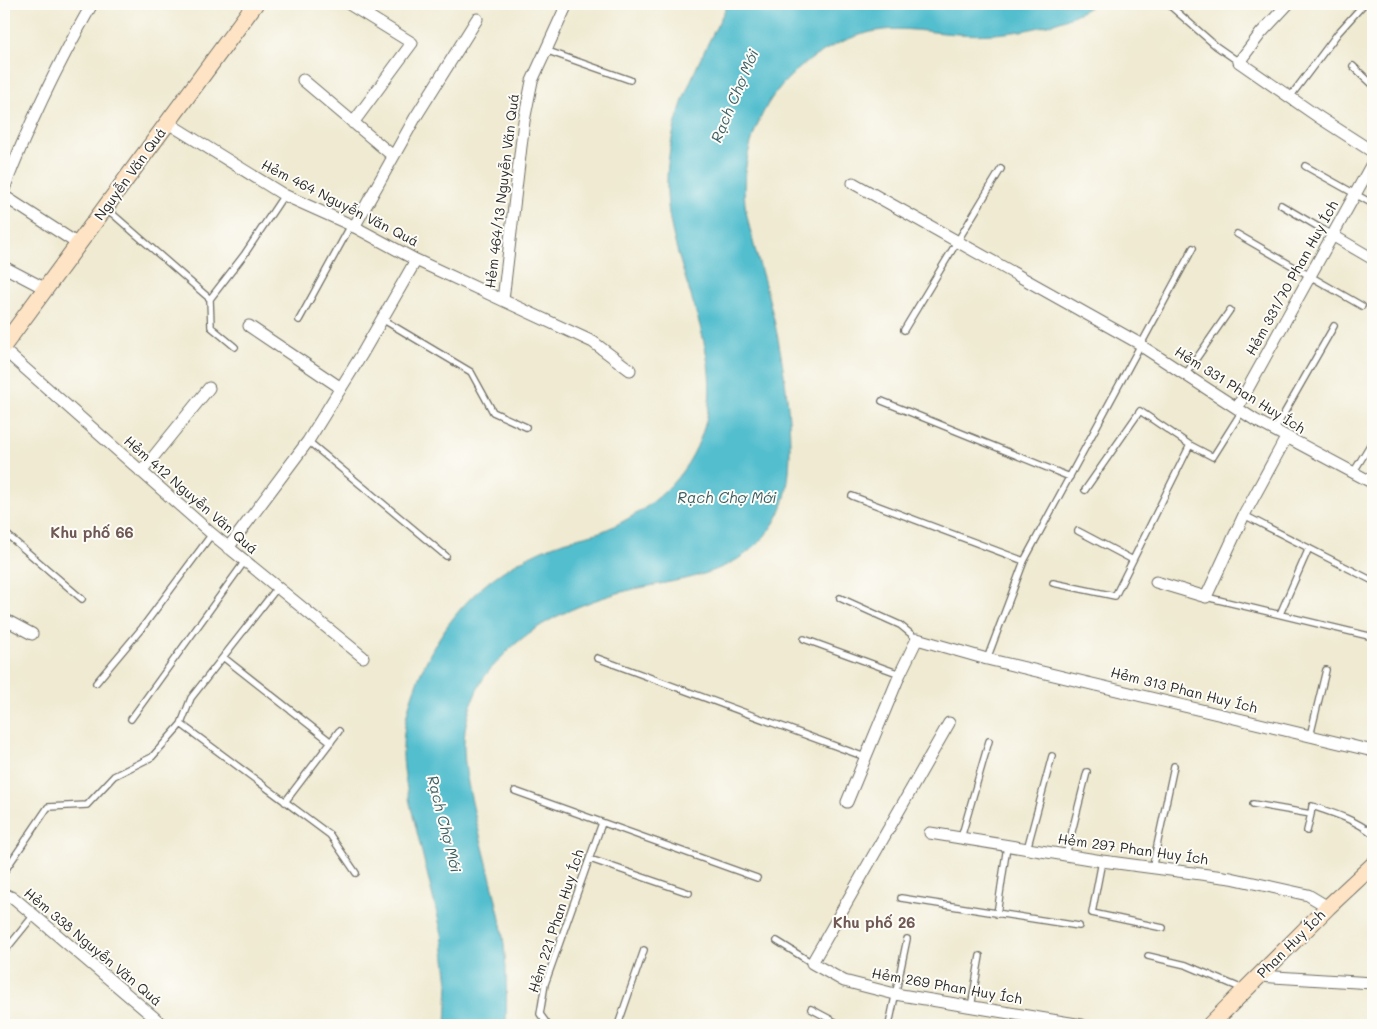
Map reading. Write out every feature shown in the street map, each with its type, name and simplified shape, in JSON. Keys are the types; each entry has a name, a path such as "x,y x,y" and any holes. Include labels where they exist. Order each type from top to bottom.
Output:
{"main road":[{"name":"Nguyễn Văn Quá","path":"4,344 255,4"},
{"name":"Phan Huy Ích","path":"1210,1025 1328,907 1373,865"}],"street":[{"path":"4,189 22,141 63,55 92,4"},
{"path":"349,4 412,43 353,123"},
{"path":"366,14 373,4"},
{"name":"Hẻm 464/13 Nguyễn Văn Quá","path":"504,300 524,121 532,81 567,4"},
{"path":"1288,4 1261,33 1239,62 1373,152"},
{"path":"352,226 415,118 477,19"},
{"path":"303,80 393,156"},
{"name":"Hẻm 464 Nguyễn Văn Quá","path":"168,123 284,195 352,226 416,260 593,342 630,370"},
{"name":"Hẻm 331/70 Phan Huy Ích","path":"1240,410 1332,235 1372,166"},
{"name":"Hẻm 331 Phan Huy Ích","path":"853,183 1144,347 1274,431 1373,484"},
{"path":"4,196 78,244"},
{"path":"1332,235 1373,259"},
{"path":"228,548 308,441 416,260"},
{"path":"4,267 46,289"},
{"path":"249,326 340,388"},
{"name":"Hẻm 412 Nguyễn Văn Quá","path":"4,350 228,548 363,657"},
{"path":"141,472 209,388"},
{"path":"1156,582 1206,597 1244,515 1286,438"},
{"path":"4,619 32,634"},
{"path":"847,802 900,674 917,639"},
{"name":"Hẻm 313 Phan Huy Ích","path":"917,639 987,659 1373,751"},
{"path":"812,963 949,723"},
{"name":"Hẻm 297 Phan Huy Ích","path":"930,833 1152,869 1231,878 1308,895 1328,907"},
{"name":"Hẻm 338 Nguyễn Văn Quá","path":"4,894 15,899 163,1025"},
{"name":"Hẻm 269 Phan Huy Ích","path":"812,963 844,981 895,994 1082,1025"},
{"path":"1258,976 1373,983"}],"lane":[{"path":"1168,4 1216,46 1239,62"},
{"path":"1290,97 1338,33 1364,4"},
{"path":"546,50 630,80"},
{"path":"1353,66 1373,85"},
{"path":"1305,166 1373,204"},
{"path":"904,330 1001,169"},
{"path":"235,347 211,327 210,299 244,255 284,195"},
{"path":"1281,205 1332,235"},
{"path":"105,208 210,299"},
{"path":"299,320 352,226"},
{"path":"1237,234 1362,306"},
{"path":"987,659 1024,561 1144,347 1193,248"},
{"path":"1185,375 1230,310"},
{"path":"382,319 471,372 493,412 526,427"},
{"path":"1274,431 1334,326"},
{"path":"882,401 1070,477"},
{"path":"1085,490 1140,411 1190,445 1213,457 1240,410"},
{"path":"1354,473 1373,440"},
{"path":"308,441 446,556"},
{"path":"1053,583 1115,596 1190,445"},
{"path":"852,496 1024,561"},
{"path":"1244,515 1373,580"},
{"path":"1078,531 1133,560"},
{"path":"4,532 82,599"},
{"path":"96,683 142,628 212,534"},
{"path":"1280,614 1309,548"},
{"path":"130,719 245,562"},
{"path":"4,872 48,808 87,806 114,776 152,758 181,724 191,698 278,588"},
{"path":"1206,597 1373,637"},
{"path":"840,598 900,625 917,639"},
{"path":"804,639 900,674"},
{"path":"224,657 331,742"},
{"path":"597,658 865,757"},
{"path":"1310,736 1326,670"},
{"path":"181,724 330,835 356,873"},
{"path":"285,802 340,731"},
{"path":"961,838 989,741"},
{"path":"1027,849 1052,756"},
{"path":"1152,869 1174,766"},
{"path":"1066,855 1087,772"},
{"path":"515,791 757,878"},
{"path":"1254,804 1311,814"},
{"path":"1307,831 1312,806 1367,829 1373,834"},
{"name":"Hẻm 221 Phan Huy Ích","path":"548,1025 540,1014 546,984 602,823"},
{"path":"997,914 1007,846"},
{"path":"590,859 689,892"},
{"path":"1102,861 1092,913 1163,928"},
{"path":"900,898 1079,926"},
{"path":"4,952 34,915"},
{"path":"889,1025 908,939"},
{"name":"Hẻm 269 Phan Huy Ích","path":"777,941 812,963"},
{"path":"618,1025 644,950"},
{"path":"971,1007 980,956"},
{"path":"1148,956 1186,965 1245,990"},
{"path":"810,1009 840,1025"}],"water":[{"name":"Rạch Chợ Mới","path":"728,4 1094,4 1064,20 1029,30 975,35 897,29 863,34 837,44 813,58 791,76 771,99 750,145 744,195 749,225 774,320 782,361 790,433 788,478 783,504 777,518 764,536 754,547 738,559 721,568 703,574 608,596 563,613 523,637 485,676 476,693 467,718 464,748 466,772 504,941 506,1025 446,1025 448,983 442,934 406,785 403,743 409,706 422,671 443,632 453,618 487,583 535,553 556,544 603,531 636,514 665,491 677,478 697,446 704,428 709,399 709,369 703,339 670,220 667,191 668,166 671,141 686,94 695,71"}],"district":[{"name":"Khu phố 66","path":"92,533"},
{"name":"Khu phố 26","path":"874,923"}]}
